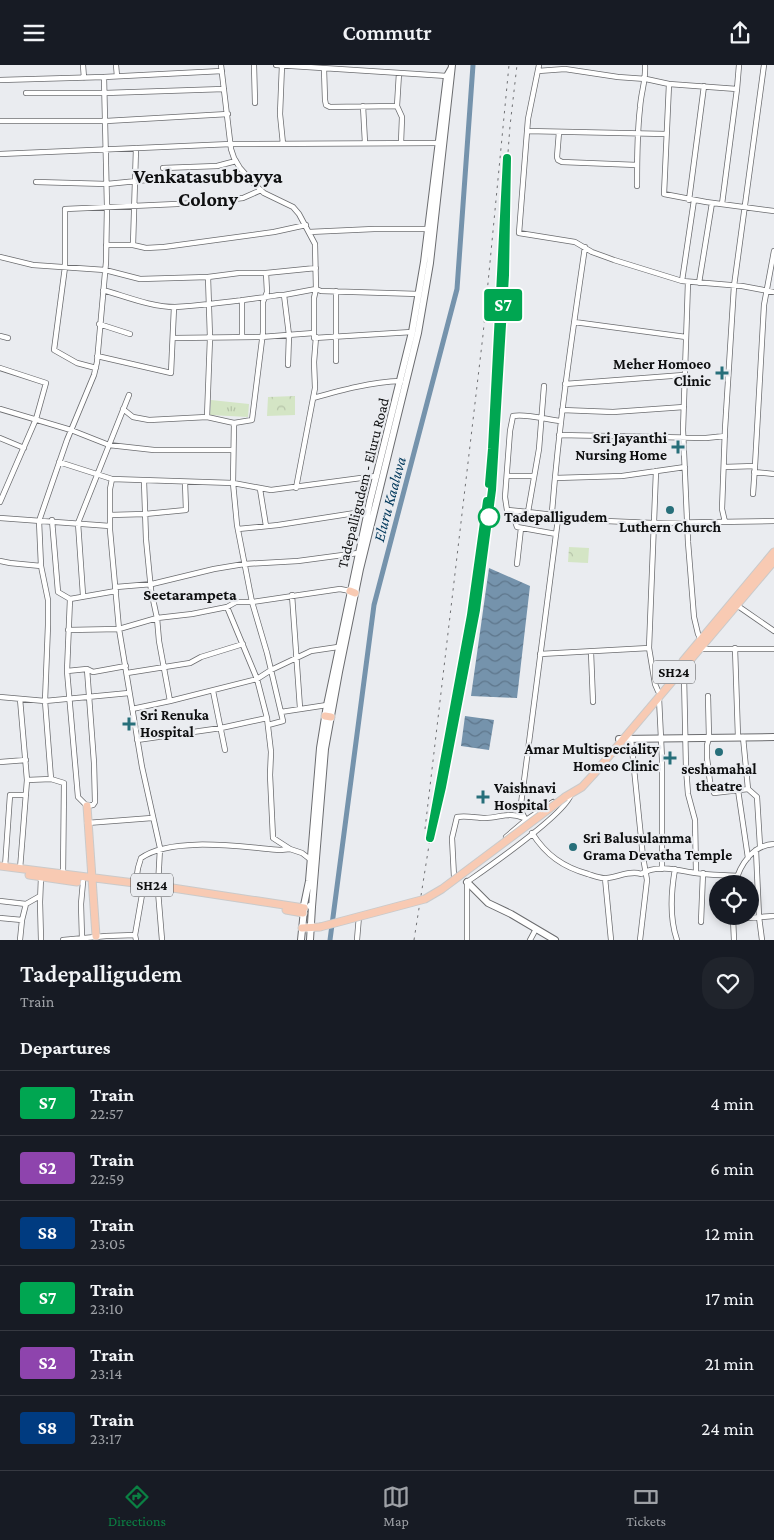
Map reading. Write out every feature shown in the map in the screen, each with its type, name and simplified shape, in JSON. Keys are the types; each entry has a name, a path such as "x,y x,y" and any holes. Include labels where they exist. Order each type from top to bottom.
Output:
{"main road":[{"name":"Tadepalligudem - Eluru Road","path":"302,940 320,748 328,716 358,553 412,332 424,263 447,76 452,67"},
{"name":"Tadepalligudem - Eluru Road","path":"310,940 326,749 327,705 338,647 407,383 418,333 430,263 452,67"},
{"name":"SH24","path":"658,695 699,649 774,552"},
{"name":"SH24","path":"302,928 320,927 425,899 442,889 565,797 582,787 624,739 701,640 774,561"},
{"path":"624,739 774,737"},
{"path":"87,806 96,937"},
{"name":"SH24","path":"2,868 63,875 83,882 92,881"},
{"name":"SH24","path":"2,868 41,877 158,889 304,909"},
{"path":"467,882 488,903 511,914 548,938 555,940"},
{"path":"304,909 312,907"}],"street":[{"path":"83,65 84,77"},
{"path":"116,65 117,76"},
{"path":"254,65 255,103"},
{"path":"276,65 324,69 335,67 447,76"},
{"path":"282,65 280,113 283,144"},
{"path":"539,65 531,100 527,131 519,233 575,242 614,260 682,281 774,292"},
{"path":"637,187 637,133 641,97 646,79 645,65"},
{"path":"722,204 739,65"},
{"path":"725,522 722,509 734,286 764,65"},
{"path":"0,80 104,77 222,68 231,144 236,161 245,174 264,193 293,207 306,225 315,244 315,388 296,488"},
{"path":"324,69 326,105 330,107 398,106"},
{"path":"538,71 565,69 646,79 668,84 737,89"},
{"path":"399,73 398,106 402,117 401,143"},
{"path":"51,779 45,701 48,600 41,566 39,521 71,430 96,369 106,245 107,149 104,77"},
{"path":"668,84 664,195 774,211"},
{"path":"682,281 704,86"},
{"path":"26,93 105,93 224,89"},
{"path":"363,106 365,143"},
{"path":"0,121 106,121 228,114"},
{"path":"527,131 666,134"},
{"path":"559,132 558,160 637,165"},
{"path":"0,154 231,144 438,143"},
{"path":"133,245 136,148"},
{"path":"163,167 217,166 236,161"},
{"path":"36,182 107,184 158,179"},
{"path":"96,369 77,363 54,350 65,267 65,209 199,203 243,198 260,189"},
{"path":"699,283 712,203"},
{"path":"106,245 133,245 146,249 274,232 306,225"},
{"path":"309,232 428,229"},
{"path":"553,515 564,384 585,247"},
{"path":"752,494 764,305 774,251"},
{"path":"0,257 33,265 105,270 118,275 140,279 208,277 316,268"},
{"path":"123,409 133,417 149,419 207,417 234,423 252,420 263,302 266,297 266,273"},
{"path":"207,417 210,339 208,277"},
{"path":"688,282 684,375 685,467 694,617 701,640"},
{"path":"103,290 155,304 174,307 284,295 316,289 321,291 418,294"},
{"path":"336,291 336,361"},
{"path":"284,295 289,335 288,365"},
{"path":"242,300 242,337"},
{"path":"97,355 171,373 174,307"},
{"path":"574,322 686,337"},
{"path":"99,324 130,334"},
{"path":"173,338 210,339 289,335 336,336 412,332"},
{"path":"0,336 8,338"},
{"path":"0,368 46,383 36,419 0,502"},
{"path":"564,384 684,375"},
{"path":"313,398 371,384 401,381"},
{"path":"528,512 544,386"},
{"path":"83,595 78,523 129,395"},
{"path":"562,410 614,412 684,407"},
{"path":"0,409 71,430 109,445 154,450 233,450"},
{"path":"561,421 518,415 513,416 504,499 508,510 553,515 558,519 653,523 774,521"},
{"path":"234,423 233,483 238,529 252,602 283,721 268,725"},
{"path":"559,435 706,438 725,436"},
{"path":"0,438 24,447"},
{"path":"59,462 112,479 233,483 271,491 376,476"},
{"path":"724,467 755,466"},
{"path":"555,478 622,476 685,467"},
{"path":"656,471 649,649 654,684 658,695 662,739 662,869"},
{"path":"754,472 774,474"},
{"path":"507,477 534,476"},
{"path":"112,479 110,526 119,629 137,739 152,818 160,848 158,889 162,940"},
{"path":"144,481 146,539 163,667 170,701"},
{"path":"110,515 186,510 185,482"},
{"path":"260,489 266,526"},
{"path":"238,529 368,511"},
{"path":"514,511 514,518 518,527 556,534"},
{"path":"0,518 52,520 110,526"},
{"path":"525,819 521,804 558,519"},
{"path":"52,520 58,592 70,599 244,564 298,561 358,553"},
{"path":"517,564 521,528"},
{"path":"0,561 41,566"},
{"path":"68,630 119,629 157,618 228,607 236,602 252,602 340,589 352,592"},
{"path":"292,595 297,641 296,659 300,708"},
{"path":"70,599 67,671 78,797 87,806 94,805 95,802 87,669"},
{"path":"734,603 774,631"},
{"path":"228,607 257,679 267,718 272,752 270,775 273,838 290,849 302,853 311,860"},
{"path":"127,673 190,663 201,657 243,644"},
{"path":"132,709 257,679 271,670 311,651 338,647"},
{"path":"735,648 741,737 748,789 757,797 760,846"},
{"path":"540,654 649,649"},
{"path":"699,649 774,649"},
{"path":"591,652 593,702"},
{"path":"67,671 87,669 93,672 126,666"},
{"path":"681,671 684,676 688,794 695,820 696,873"},
{"path":"213,691 225,750"},
{"path":"0,697 45,701 129,693"},
{"path":"708,696 709,737 707,758 710,782 714,793 748,789"},
{"path":"20,699 27,780 20,869"},
{"path":"281,712 327,705"},
{"path":"137,739 221,728 267,718"},
{"path":"624,739 648,880 640,939 648,940"},
{"path":"0,762 26,760"},
{"path":"27,780 51,779 64,783 63,875"},
{"path":"738,790 748,858"},
{"path":"525,819 517,815 502,814 485,818 457,817 452,838 454,877 525,819 562,796 573,792"},
{"path":"467,940 467,882 567,804 573,792"},
{"path":"2,868 10,795 26,795"},
{"path":"87,823 152,818"},
{"path":"532,833 539,844 565,866 605,879 633,872 641,874 646,871 662,869 726,875"},
{"path":"737,875 748,858 760,846 774,844"},
{"path":"63,940 96,937 136,938 141,858 160,848 198,845 290,849"},
{"path":"756,850 757,875"},
{"path":"675,869 672,915 676,940"},
{"path":"701,921 703,873"},
{"path":"41,877 41,940"},
{"path":"605,879 612,940"},
{"path":"82,938 81,904 83,882"},
{"path":"0,901 26,904 40,896"},
{"path":"20,940 26,904"},
{"path":"357,940 359,917"},
{"path":"762,940 759,917 774,917"},
{"path":"0,918 22,920"},
{"path":"734,925 734,940"},
{"path":"530,940 536,929"}],"green space":[{"path":"295,396 295,415 267,416 268,397"},
{"path":"211,400 249,404 248,417 210,415"},
{"path":"569,547 589,548 588,563 568,562"}],"water":[{"path":"489,568 530,586 517,698 471,696"},
{"path":"465,716 494,720 489,750 461,746"}],"waterway":[{"name":"Eluru Kaaluva","path":"330,940 374,605 457,289 473,65"}],"railway":[{"path":"425,829 483,335 509,65"},
{"path":"414,940 432,826 471,615 485,518 492,449 504,206 517,65"}],"train":[{"name":"S7","path":"487,501 471,615 430,838 442,787 476,610 492,490 505,275 507,158 500,314 489,484"}],"place":[{"name":"Meher Homoeo Clinic","path":"722,373"},
{"name":"Sri Jayanthi Nursing Home","path":"678,447"},
{"name":"Luthern Church","path":"670,510"},
{"name":"Tadepalligudem","path":"489,517"},
{"name":"Sri Renuka Hospital","path":"129,724"},
{"name":"seshamahal theatre","path":"719,752"},
{"name":"Amar Multispeciality Homeo Clinic","path":"670,758"},
{"name":"Vaishnavi Hospital","path":"483,797"},
{"name":"Sri Balusulamma Grama Devatha Temple","path":"573,847"}],"district":[{"name":"Venkatasubbayya Colony","path":"208,188"},
{"name":"Seetarampeta","path":"190,594"}]}
